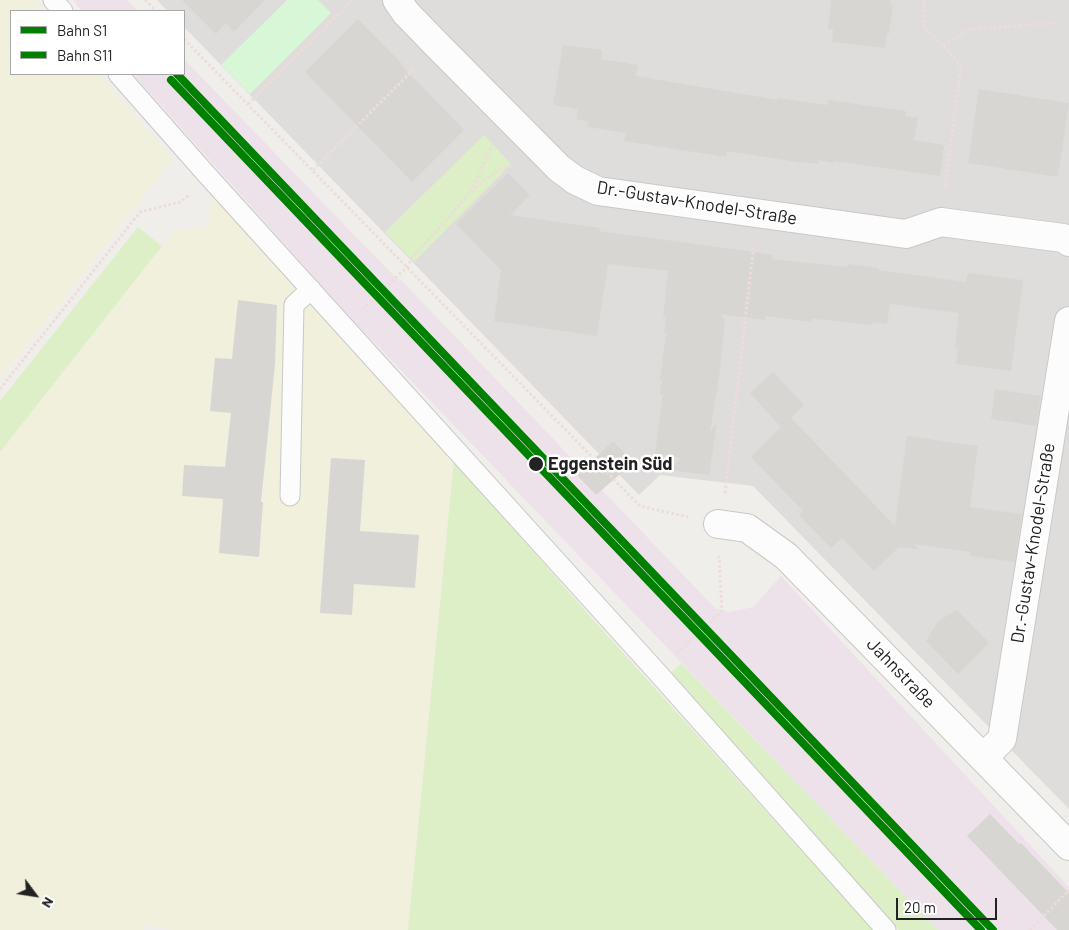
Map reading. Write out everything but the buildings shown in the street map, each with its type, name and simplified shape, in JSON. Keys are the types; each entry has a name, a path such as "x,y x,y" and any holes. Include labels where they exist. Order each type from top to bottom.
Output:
{"street":[{"name":"Dr.-Gustav-Knodel-Straße","path":"397,0 406,13 549,158 575,180 598,191 906,234 941,222 1063,238 1069,242"},
{"name":"Dr.-Gustav-Knodel-Straße","path":"983,758 1002,739 1069,321"},
{"name":"Jahnstraße","path":"718,524 747,528 786,556 1069,846"}],"lane":[{"path":"53,0 62,10"},
{"path":"119,75 657,672 886,930"},
{"path":"290,496 294,305 311,289"}],"path":[{"path":"146,0 155,10"},
{"path":"248,104 354,0"},
{"path":"924,0 924,28 944,46 961,66 941,222"},
{"path":"944,46 970,29 1056,23"},
{"path":"185,40 640,506 718,524 725,490 757,214"},
{"path":"312,170 438,46"},
{"path":"471,192 499,132 509,117"},
{"path":"345,327 407,267 412,258 471,192 501,168 549,158"},
{"path":"0,389 140,212 181,202 207,175"},
{"path":"390,284 393,288"},
{"path":"690,641 722,610 720,574"},
{"path":"1030,930 1069,890"}],"shaded area":[{"path":"73,0 127,0 137,10 81,10"},
{"path":"157,0 1069,0 1069,809 753,486 660,475 639,495 185,28 185,10 167,10"},
{"path":"185,60 393,275 404,283 715,608 729,612 753,607 781,576 1069,887 1069,922 1066,930 938,930 344,311 134,75 185,75"}],"green space":[{"path":"0,0 35,0 43,10 10,10 10,75 100,75 173,159 0,379"},
{"path":"287,0 318,0 331,13 250,94 221,65"},
{"path":"484,135 513,166 511,164 414,262 385,232"},
{"path":"213,196 454,460 408,930 170,930 143,924 143,930 0,930 0,452 175,229 208,227"},
{"path":"138,227 162,246 0,452 0,401"},
{"path":"454,460 579,604 873,930 408,930"},
{"path":"681,663 938,930 898,930 670,674"}],"rail line":[{"name":"S1","path":"178,75 993,930"},
{"name":"S11","path":"171,80 981,930"}],"place":[{"name":"Eggenstein Süd","path":"536,464"}]}
